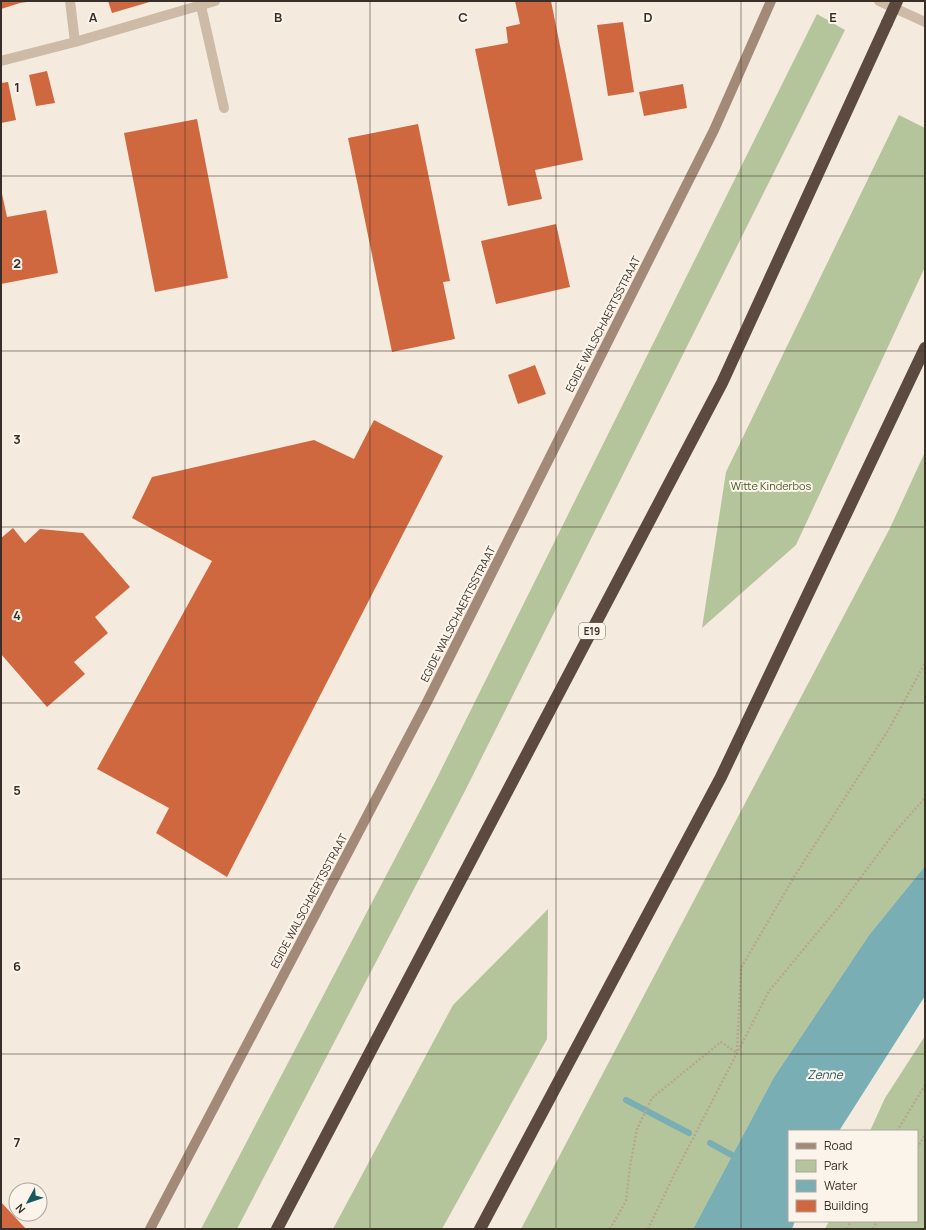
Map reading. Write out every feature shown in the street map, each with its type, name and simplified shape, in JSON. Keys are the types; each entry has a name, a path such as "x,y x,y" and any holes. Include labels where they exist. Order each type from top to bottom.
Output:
{"highway":[{"name":"E19","path":"277,1229 722,383 897,1"},
{"path":"480,1229 721,777 925,348"}],"main road":[{"name":"EGIDE WALSCHAERTSSTRAAT","path":"150,1229 427,702 714,130 771,1"}],"street":[{"path":"70,1 75,42"},
{"path":"1,61 75,42 214,1"},
{"path":"879,1 925,22"},
{"path":"200,6 224,108"}],"path":[{"path":"737,1053 741,968 794,876 889,729 925,663"},
{"path":"648,1229 674,1175 769,991 837,909 894,833 925,798"},
{"path":"610,1229 626,1201 630,1166 637,1129 652,1098 721,1042 737,1053"},
{"path":"898,1130 925,1085"},
{"path":"918,1146 925,1135"}],"green space":[{"path":"817,14 845,30 466,789 237,1229 201,1229 435,782"},
{"name":"Witte Kinderbos","path":"899,115 925,128 925,267 796,545 702,628 726,472"},
{"path":"925,452 925,866 869,935 774,1077 693,1229 521,1229 890,528"},
{"path":"548,909 547,1039 442,1229 333,1229 453,1005"},
{"path":"925,1036 925,1229 825,1229 828,1222 918,1222 918,1130 870,1130 885,1098"}],"water":[{"name":"Zenne","path":"925,866 925,996 840,1130 788,1130 788,1222 795,1222 792,1229 693,1229 774,1077 869,935"}],"building":[{"path":"1,1 27,1 27,2 1,9"},
{"path":"108,1 153,1 112,13"},
{"path":"515,1 551,1 583,160 535,170 542,199 508,206 475,49 508,43 506,27 520,24"},
{"path":"623,22 634,92 608,96 597,25"},
{"path":"47,71 55,103 36,106 29,75"},
{"path":"8,82 16,120 1,123 1,83"},
{"path":"683,84 687,108 644,116 639,92"},
{"path":"197,119 228,278 155,292 124,133"},
{"path":"418,124 450,281 443,282 455,339 392,352 348,138"},
{"path":"1,189 7,217 46,210 58,273 1,284"},
{"path":"556,224 570,287 496,304 481,241"},
{"path":"535,365 546,394 518,404 508,375"},
{"path":"374,420 443,456 227,877 156,833 169,808 97,769 212,561 132,518 152,477 314,440 354,459"},
{"path":"13,528 25,543 40,529 83,533 130,587 95,617 108,633 74,662 85,674 47,707 1,654 1,538"},
{"path":"1,1202 8,1210 8,1222 20,1222 26,1229 1,1229"}],"waterway":[{"path":"626,1100 689,1133"},
{"path":"710,1143 739,1159"}]}
